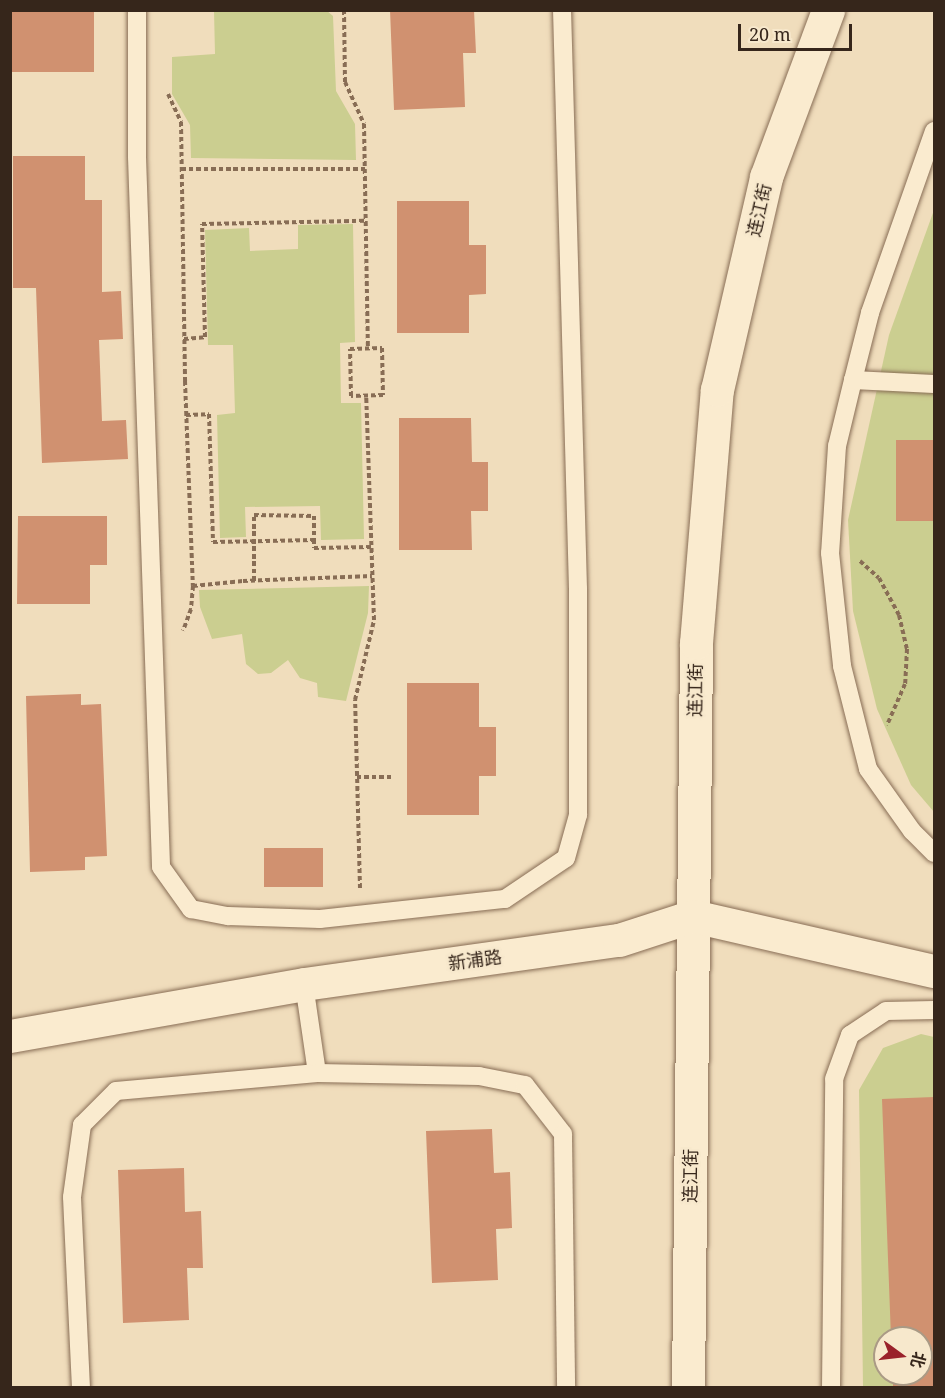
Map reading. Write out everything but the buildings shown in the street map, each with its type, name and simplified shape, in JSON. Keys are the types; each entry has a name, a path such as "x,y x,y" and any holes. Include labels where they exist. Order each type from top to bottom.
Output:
{"street":[{"name":"连江街","path":"688,1388 696,643 717,390 766,177 828,10"},
{"path":"693,916 934,970"},
{"name":"新浦路","path":"10,1036 304,984 619,940 693,916"}],"lane":[{"path":"137,10 137,156 161,867 191,909 228,916 321,919 505,899 567,858 578,815 578,589 562,10"},
{"path":"934,131 870,313 853,380 837,446 830,553 842,666 868,769 912,831 934,853"},
{"path":"853,380 934,384"},
{"path":"304,984 317,1073"},
{"path":"831,1388 834,1079 850,1035 886,1011 934,1010"},
{"path":"81,1388 72,1197 82,1125 116,1091 317,1073 479,1076 525,1085 563,1134 566,1388"}],"path":[{"path":"344,10 345,82 364,124 368,348"},
{"path":"166,92 181,122 184,339 193,586 191,609 179,641"},
{"path":"181,169 366,168"},
{"path":"184,339 205,337 202,224 365,221"},
{"path":"368,348 382,348 383,395 351,396 350,349 368,348"},
{"path":"360,915 355,700 374,620 366,396"},
{"path":"186,415 209,414 213,542 314,540"},
{"path":"254,580 255,515 314,516 314,548 371,547"},
{"path":"831,534 879,578 899,615 907,649 905,684 886,726 862,748"},
{"path":"193,586 254,580 372,576"},
{"path":"357,777 391,777"}],"green space":[{"path":"326,10 333,16 336,91 355,124 356,160 191,158 190,125 172,94 172,57 215,54 214,11"},
{"path":"934,210 934,812 911,785 877,709 853,611 848,520 889,335"},
{"path":"353,224 355,342 340,343 341,403 361,403 364,539 321,540 320,506 245,507 246,537 220,538 217,415 235,413 233,345 208,345 205,230 249,228 250,251 298,249 298,225"},
{"path":"369,586 368,613 346,701 318,697 317,683 300,678 288,660 271,673 258,674 246,664 242,634 212,639 200,607 199,590"},
{"path":"921,1034 934,1037 934,1387 863,1387 859,1090 883,1048"}]}
